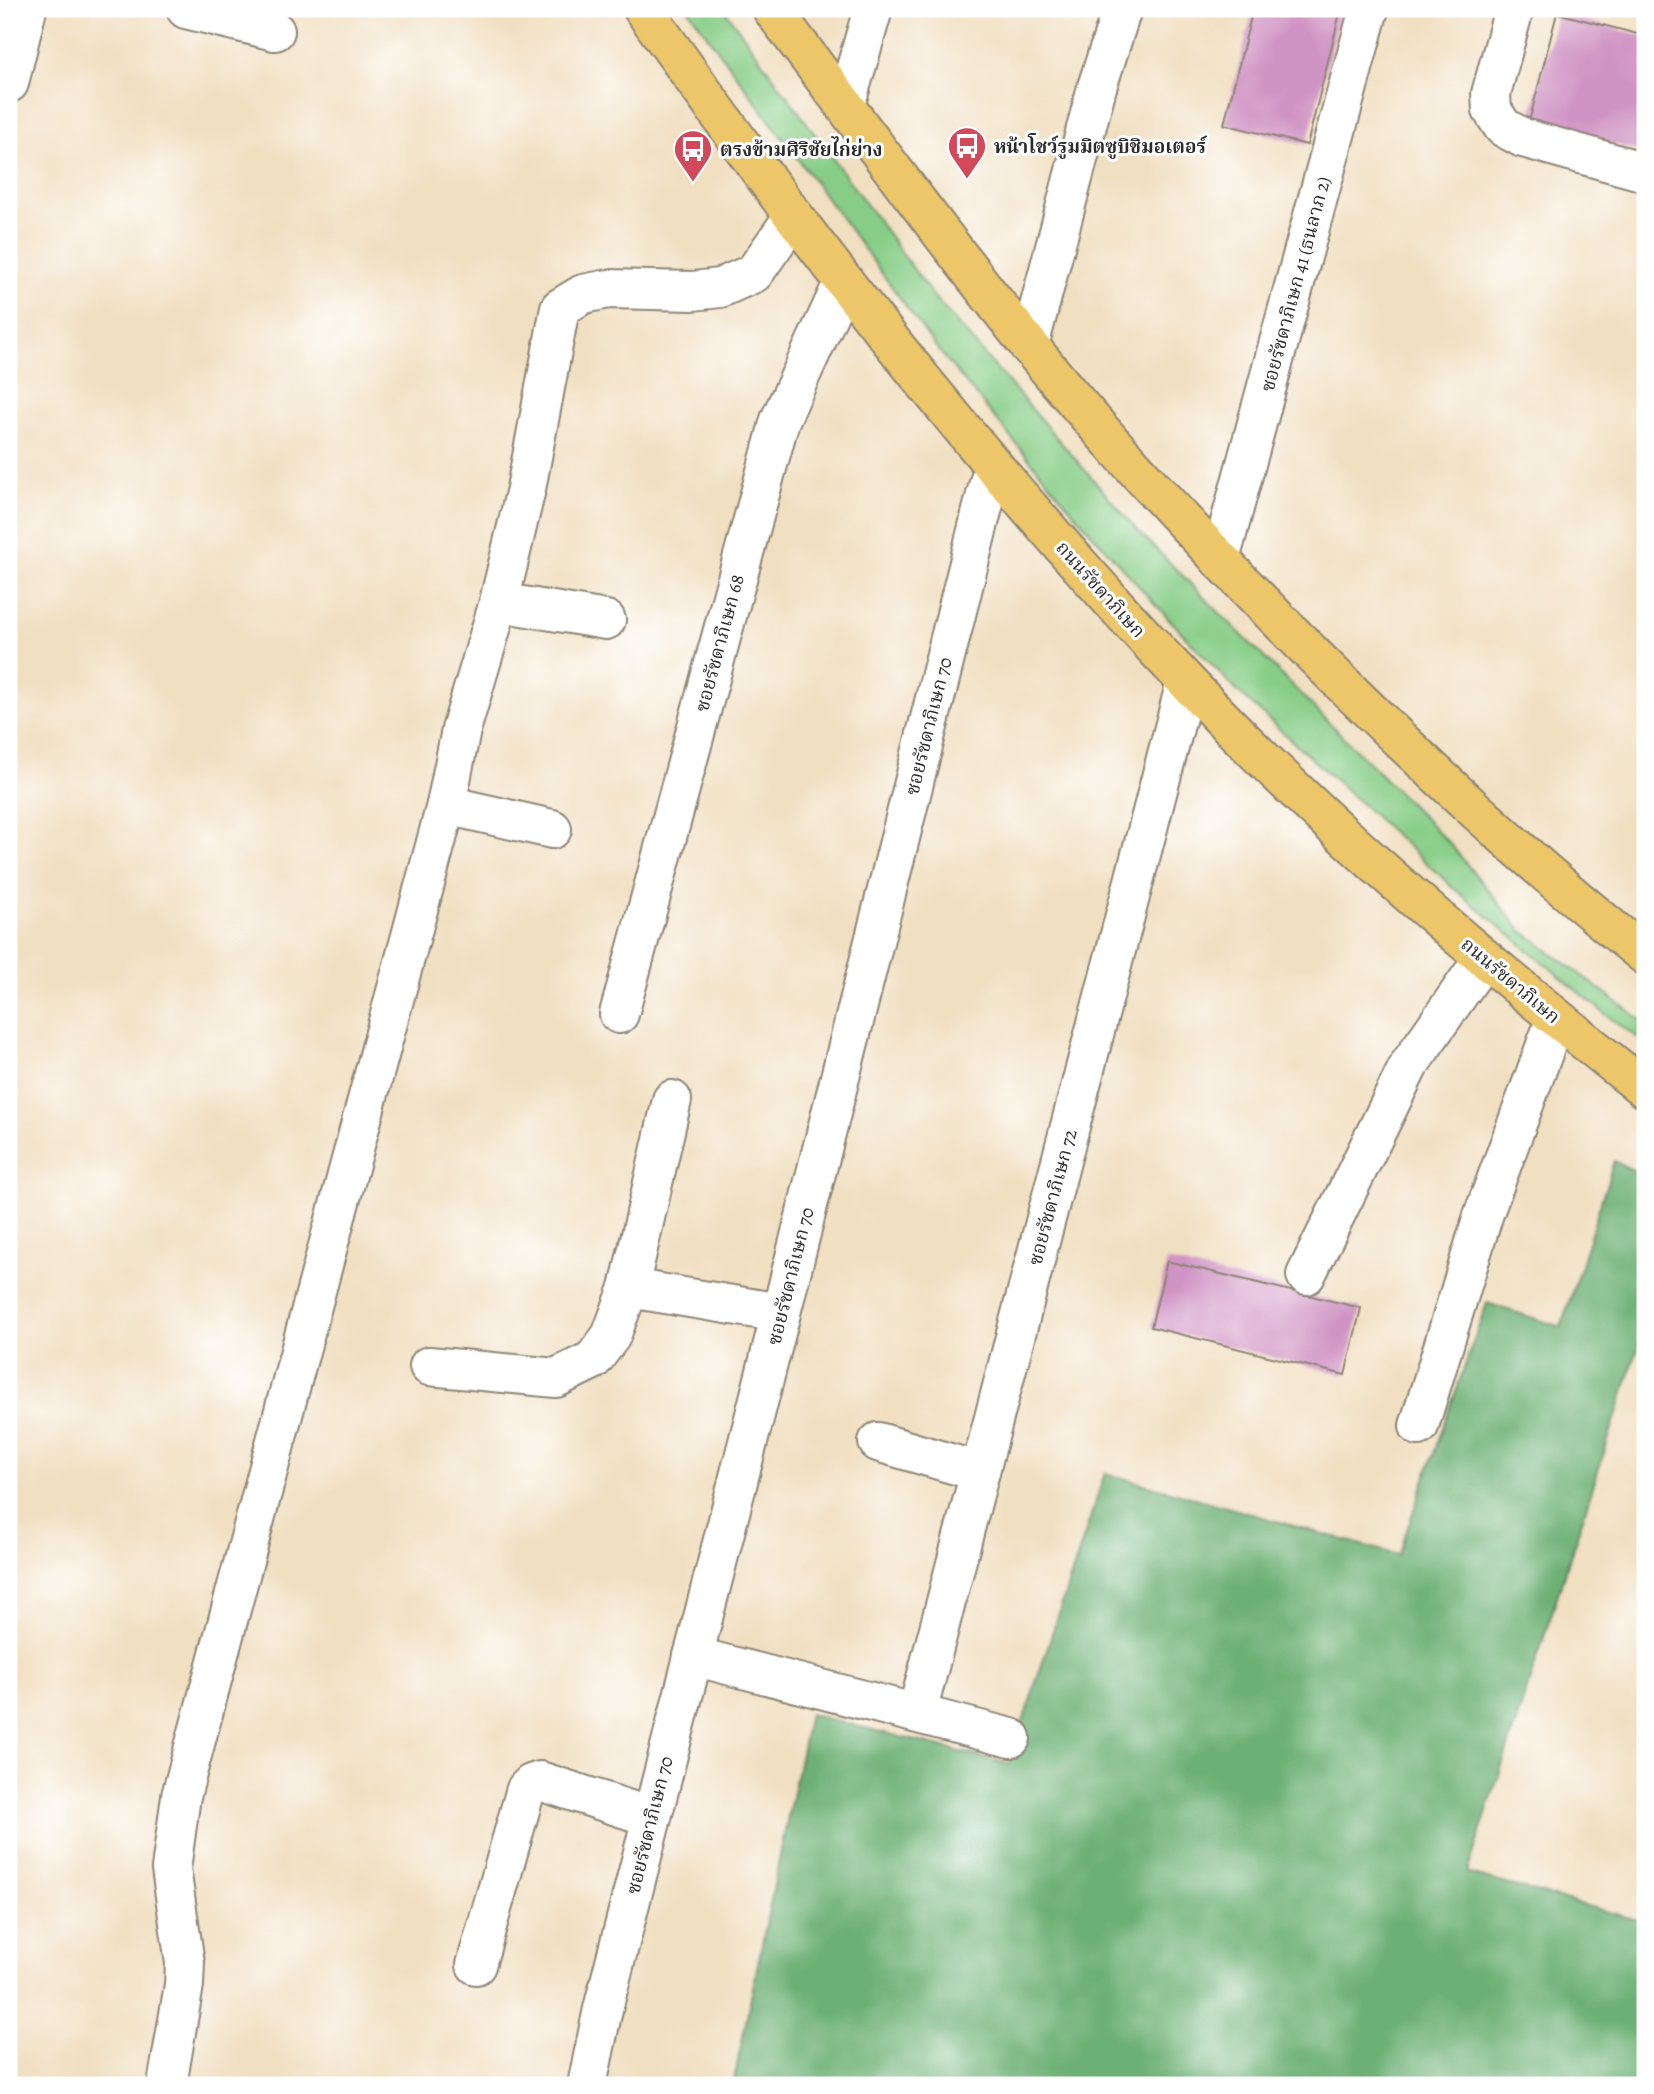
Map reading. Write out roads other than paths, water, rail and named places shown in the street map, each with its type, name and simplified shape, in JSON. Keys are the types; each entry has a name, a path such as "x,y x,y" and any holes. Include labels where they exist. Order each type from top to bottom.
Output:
{"main road":[{"name":"ถนนรัชดาภิเษก","path":"643,9 794,216 993,467 1186,682 1382,872 1645,1089"},
{"path":"772,9 1029,346 1220,560 1386,727 1488,822 1645,956"}],"street":[{"path":"9,83 27,9"},
{"path":"186,9 275,31"},
{"path":"845,106 873,9"},
{"path":"1029,346 1097,87 1122,9"},
{"name":"ซอยรัชดาภิเษก 41 (ธนลาภ 2)","path":"1220,560 1369,9"},
{"path":"1514,9 1491,94 1492,110 1503,127 1523,138 1645,172"},
{"path":"167,2085 184,1985 185,1963 171,1869 181,1796 446,806 461,730 499,601 526,489 560,308 583,294 610,289 693,291 720,288 754,273 794,216"},
{"name":"ซอยรัชดาภิเษก 68","path":"619,1014 780,420 844,281"},
{"name":"ซอยรัชดาภิเษก 70","path":"587,2085 651,1817 781,1313 993,467"},
{"path":"499,601 606,620"},
{"name":"ซอยรัชดาภิเษก 72","path":"917,1713 1186,682"},
{"path":"446,806 552,829"},
{"path":"1306,1275 1409,1065 1484,958"},
{"path":"1419,1426 1484,1213 1556,1018"},
{"path":"429,1366 556,1378 593,1360 611,1336 629,1288 672,1100"},
{"path":"629,1288 781,1313"},
{"path":"878,1442 980,1472"},
{"path":"693,1656 1011,1738"},
{"path":"476,1965 526,1789 531,1784 540,1781 651,1817"}],"place":[{"name":"หน้าโชว์รูมมิตซูบิชิมอเตอร์","path":"967,180"},
{"name":"ตรงข้ามศิริชัยไก่ย่าง","path":"693,183"}]}
